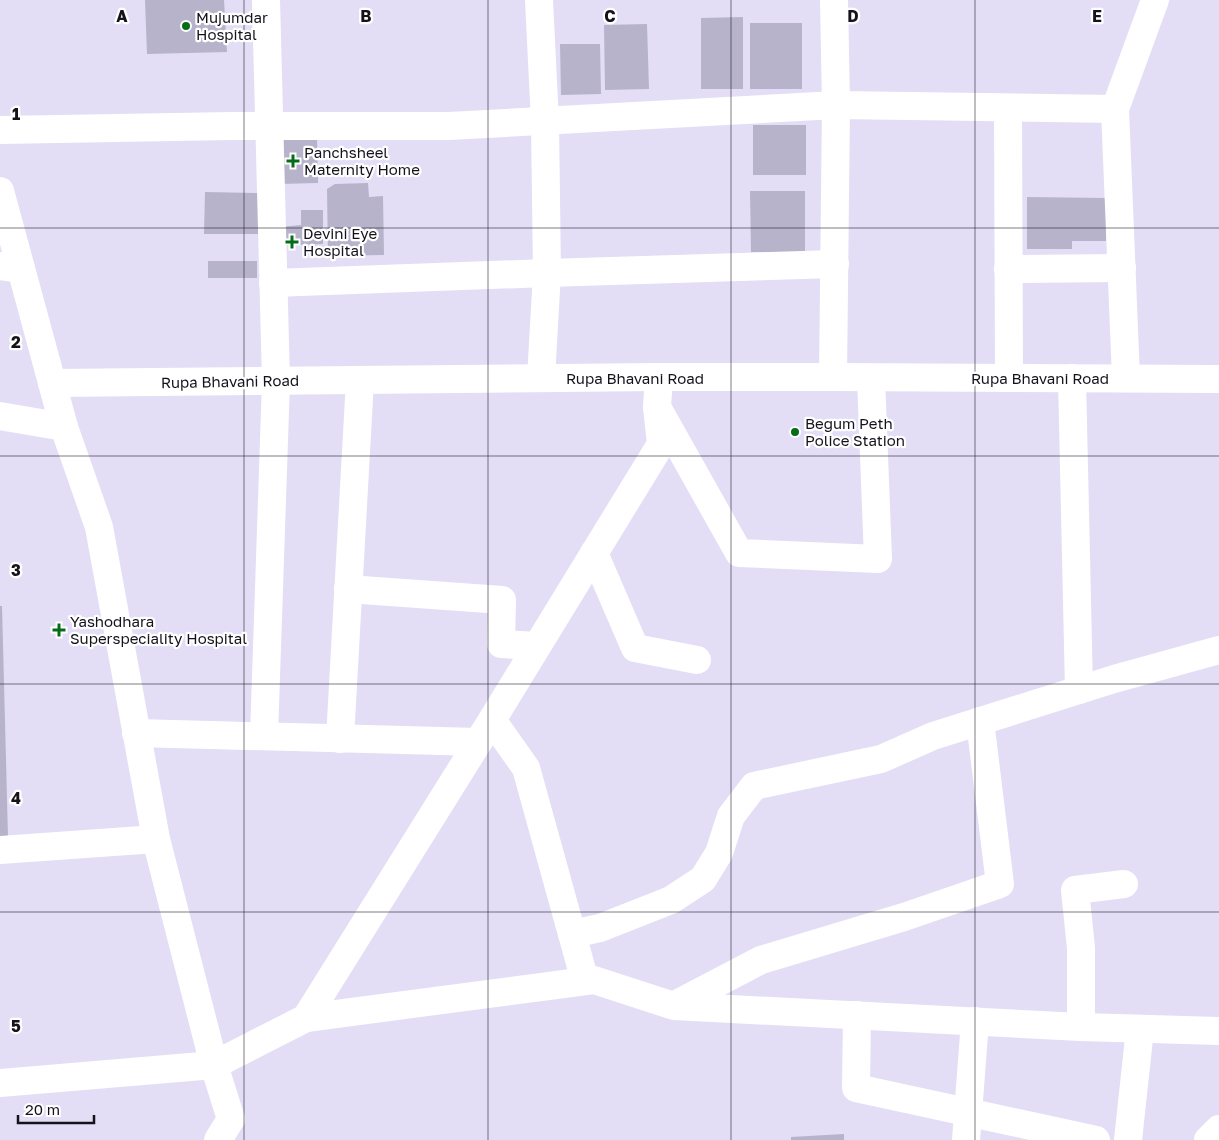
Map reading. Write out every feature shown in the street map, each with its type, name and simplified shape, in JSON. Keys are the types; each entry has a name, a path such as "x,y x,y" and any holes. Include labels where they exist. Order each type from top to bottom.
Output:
{"street":[{"path":"264,736 276,381 266,0"},
{"path":"540,0 545,122 547,272 541,378"},
{"path":"833,377 836,105 834,0"},
{"path":"1126,378 1115,110 1155,0"},
{"path":"0,130 269,126 449,126 836,105 1115,110"},
{"path":"1008,108 1009,378"},
{"path":"0,192 11,268 52,383 64,427 99,527 156,839 214,1065 231,1119 218,1140"},
{"path":"273,283 547,272 835,264"},
{"path":"1008,268 1122,268"},
{"path":"306,1018 538,646 661,444 657,407 659,377"},
{"name":"Rupa Bhavani Road","path":"52,383 659,377 1219,379"},
{"path":"657,407 739,553 878,559 871,378"},
{"path":"1072,378 1079,690"},
{"path":"340,739 360,380"},
{"path":"0,416 64,427"},
{"path":"594,553 635,648 697,660"},
{"path":"348,589 502,600 501,644 538,646"},
{"path":"572,934 600,928 671,900 703,879 719,854 731,816 754,786 880,759 933,736 1114,679 1219,650"},
{"path":"674,1006 761,960 904,917 1000,884 980,722"},
{"path":"136,733 340,739 485,731 526,768 585,981"},
{"path":"0,850 156,839"},
{"path":"1082,1027 1080,948 1075,890 1124,884"},
{"path":"0,1083 214,1065 306,1018 594,980 674,1006 1082,1027 1219,1031"},
{"path":"857,1015 856,1088 1096,1140"},
{"path":"966,1140 975,1021"},
{"path":"1128,1140 1140,1028"},
{"path":"1208,1140 1219,1129"}],"building":[{"name":"Mujumdar Hospital","path":"145,0 224,0 227,52 147,54"},
{"path":"743,17 743,89 701,89 701,18"},
{"path":"750,23 802,23 802,89 750,89"},
{"path":"647,24 649,89 605,90 604,25"},
{"path":"560,44 600,44 601,94 561,95"},
{"path":"753,125 806,125 806,175 753,175"},
{"path":"277,138 317,138 318,183 278,184"},
{"path":"368,183 369,197 383,196 384,255 328,256 327,189 335,184"},
{"path":"750,191 805,191 805,252 751,252"},
{"path":"205,192 259,193 258,234 204,234"},
{"path":"1027,197 1106,198 1106,241 1072,241 1072,249 1027,249"},
{"path":"301,210 323,210 323,244 282,246 280,227 301,225"},
{"path":"208,261 257,261 257,278 208,278"},
{"path":"0,606 2,606 8,837 0,838"},
{"path":"844,1134 844,1140 791,1140 791,1137"}],"place":[{"name":"Mujumdar Hospital","path":"186,26"},
{"name":"Panchsheel Maternity Home","path":"293,161"},
{"name":"Devini Eye Hospital","path":"292,242"},
{"name":"Begum Peth Police Station","path":"795,432"},
{"name":"Yashodhara Superspeciality Hospital","path":"59,630"}]}
